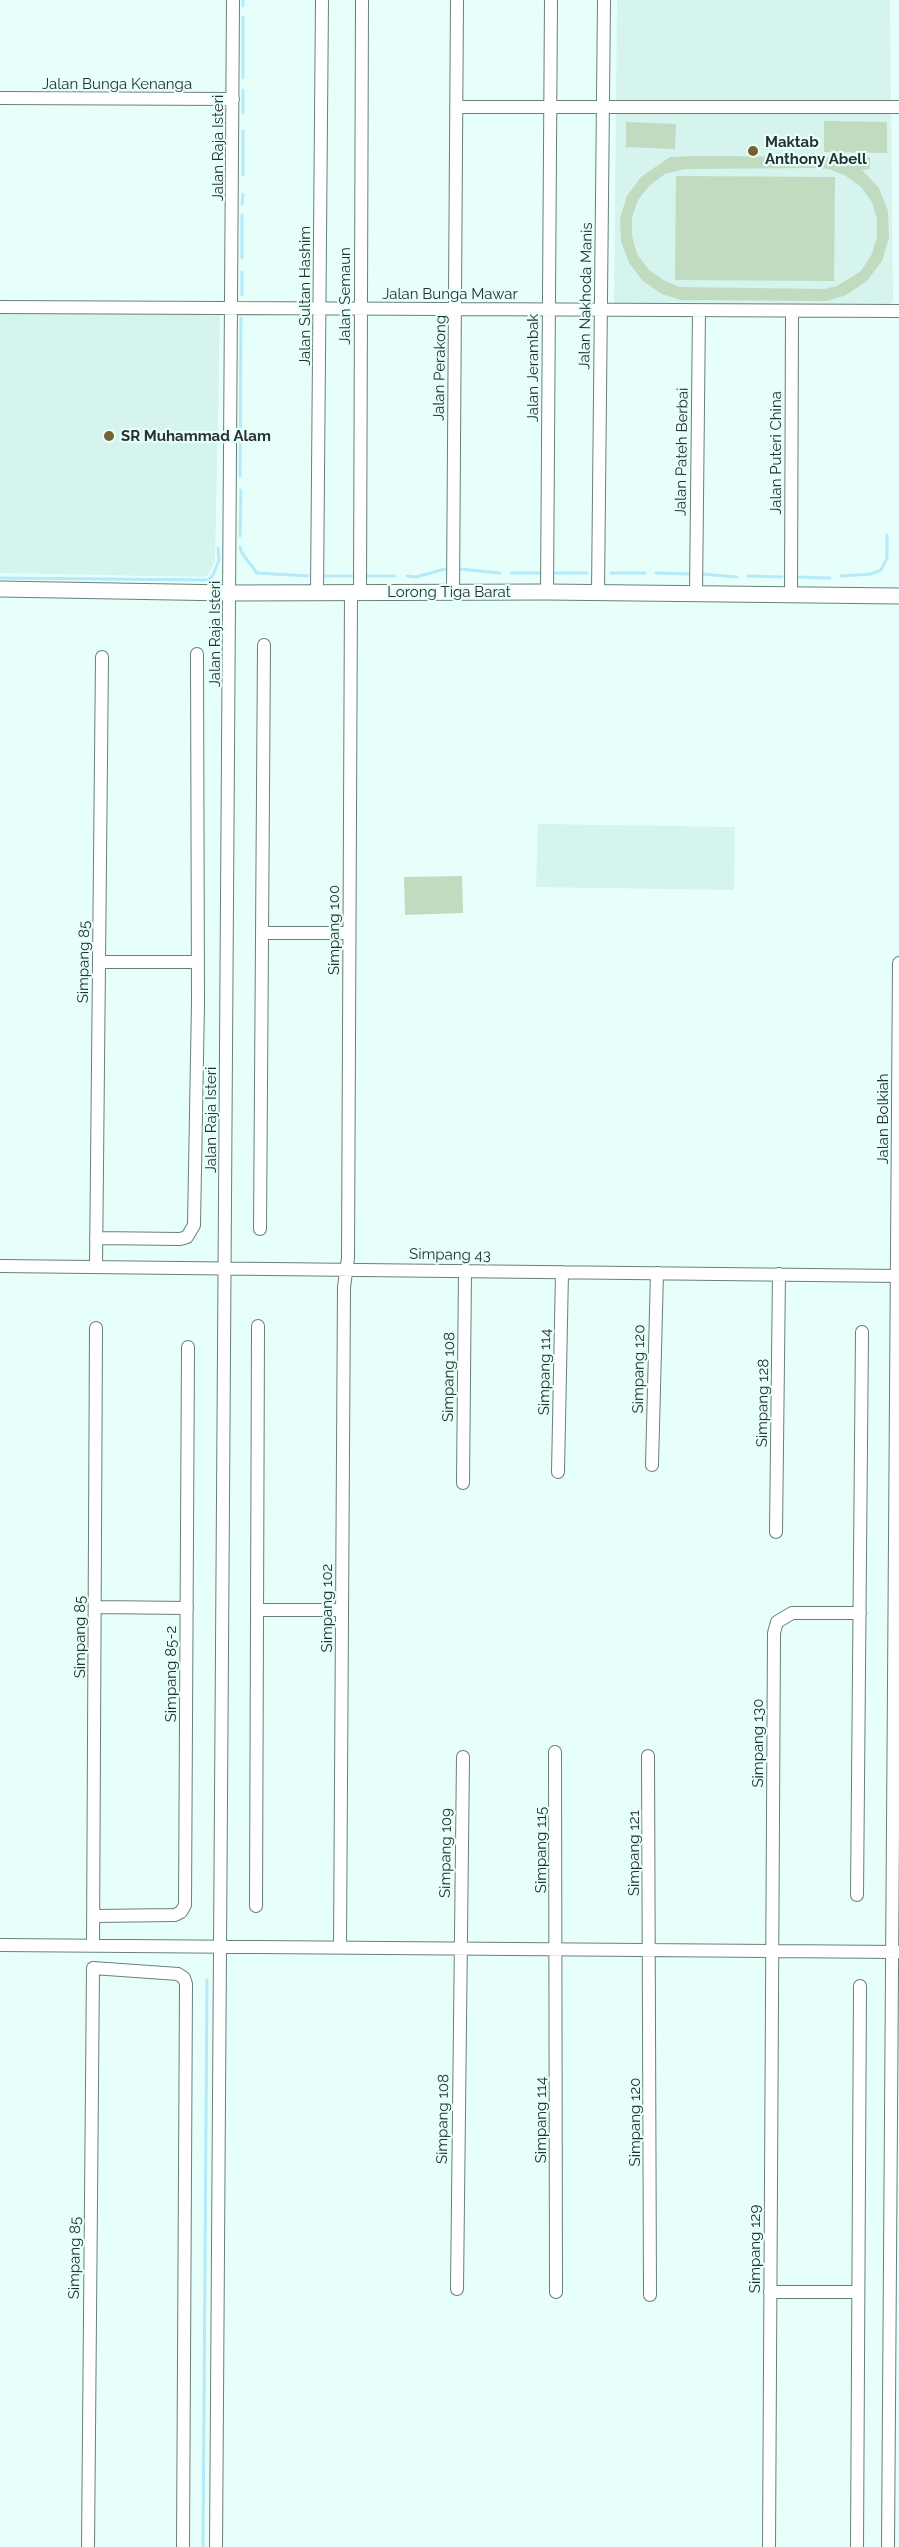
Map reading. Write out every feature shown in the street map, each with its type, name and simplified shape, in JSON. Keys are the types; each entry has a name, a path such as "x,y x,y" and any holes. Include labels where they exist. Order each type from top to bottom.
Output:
{"main road":[{"name":"Lorong Tiga Barat","path":"0,589 230,593 356,591 899,596"}],"street":[{"name":"Jalan Raja Isteri","path":"216,2547 233,0"},
{"name":"Jalan Sultan Hashim","path":"317,592 322,0"},
{"name":"Jalan Semaun","path":"356,591 362,0"},
{"name":"Jalan Perakong","path":"453,592 457,0"},
{"name":"Jalan Jerambak","path":"547,592 551,0"},
{"name":"Jalan Nakhoda Manis","path":"598,593 603,0"},
{"name":"Jalan Bunga Kenanga","path":"0,98 233,99"},
{"path":"456,107 899,107"},
{"name":"Jalan Bunga Mawar","path":"0,307 899,311"},
{"name":"Jalan Pateh Berbai","path":"696,594 699,311"},
{"name":"Jalan Puteri China","path":"791,595 792,312"},
{"name":"Simpang 100","path":"346,1269 356,591"},
{"path":"260,1229 264,645"},
{"path":"96,1238 180,1239 187,1237 192,1231 196,1209 197,654"},
{"name":"Simpang 85","path":"96,1267 102,657"},
{"path":"262,933 350,933"},
{"path":"99,962 198,962"},
{"name":"Jalan Bolkiah","path":"888,2547 896,1951 899,963"},
{"name":"Simpang 43","path":"0,1266 898,1276"},
{"name":"Simpang 102","path":"339,1947 344,1287 346,1269"},
{"name":"Simpang 108","path":"463,1483 465,1270"},
{"name":"Simpang 114","path":"558,1472 562,1272"},
{"name":"Simpang 120","path":"652,1465 657,1273"},
{"name":"Simpang 128","path":"776,1532 779,1274"},
{"path":"256,1906 258,1326"},
{"name":"Simpang 85","path":"93,1946 96,1328"},
{"path":"857,1895 862,1332"},
{"name":"Simpang 85-2","path":"94,1916 175,1915 182,1912 185,1905 188,1347"},
{"path":"95,1607 187,1608"},
{"path":"257,1610 342,1610"},
{"name":"Simpang 130","path":"771,1950 774,1627 781,1618 792,1613 860,1612"},
{"name":"Simpang 115","path":"555,1752 556,1949"},
{"name":"Simpang 121","path":"648,1756 650,1950"},
{"name":"Simpang 109","path":"460,1948 463,1757"},
{"path":"0,1945 896,1951"},
{"name":"Simpang 108","path":"457,2289 460,1948"},
{"name":"Simpang 114","path":"556,1949 556,2292"},
{"name":"Simpang 120","path":"650,1950 650,2295"},
{"name":"Simpang 129","path":"769,2547 771,1950"},
{"name":"Simpang 85","path":"88,2547 93,1968 178,1974 184,1978 186,1984 183,2547"},
{"path":"857,2547 860,1986"},
{"path":"770,2292 858,2292"}],"shaded area":[{"name":"Maktab Anthony Abell","path":"617,0 890,0 893,301 888,307 614,304"},
{"path":"824,121 887,122 887,153 824,152"},
{"path":"626,122 676,124 675,149 626,147"},
{"path":"670,157 870,157 870,169 862,170 879,188 888,211 889,237 882,261 867,281 846,295 827,301 681,300 662,294 643,281 629,263 621,241 620,218 627,196 641,177","holes":["685,169 829,169 846,176 861,187 872,202 877,219 877,238 871,256 861,271 837,286 824,289 679,287 663,280 648,269 637,254 632,236 632,217 638,200 650,185 665,174"]},
{"path":"676,176 835,177 834,281 675,280"},
{"name":"SR Muhammad Alam","path":"0,313 220,313 215,560 211,571 205,577 0,573"},
{"path":"538,824 735,827 734,890 536,887"},
{"path":"462,876 463,913 405,915 404,877"}],"waterway":[{"path":"243,0 243,6"},
{"path":"243,17 243,78"},
{"path":"243,90 243,113"},
{"path":"243,131 243,175"},
{"path":"242,204 243,194"},
{"path":"242,215 242,258"},
{"path":"242,272 242,295"},
{"path":"240,476 241,318"},
{"path":"240,536 241,490"},
{"path":"841,576 871,574 881,570 887,558 887,535"},
{"path":"240,547 257,573 308,576"},
{"path":"0,578 208,580 213,575 219,560 218,548"},
{"path":"407,576 416,577 445,569"},
{"path":"459,569 500,573"},
{"path":"511,573 542,573"},
{"path":"553,573 587,573"},
{"path":"611,573 645,573"},
{"path":"656,573 692,574"},
{"path":"702,574 737,577"},
{"path":"324,576 352,576"},
{"path":"365,576 395,576"},
{"path":"748,576 782,577"},
{"path":"797,577 830,578"},
{"path":"203,2547 207,1980"}],"place":[{"name":"Maktab Anthony Abell","path":"753,151"},
{"name":"SR Muhammad Alam","path":"109,436"}]}
